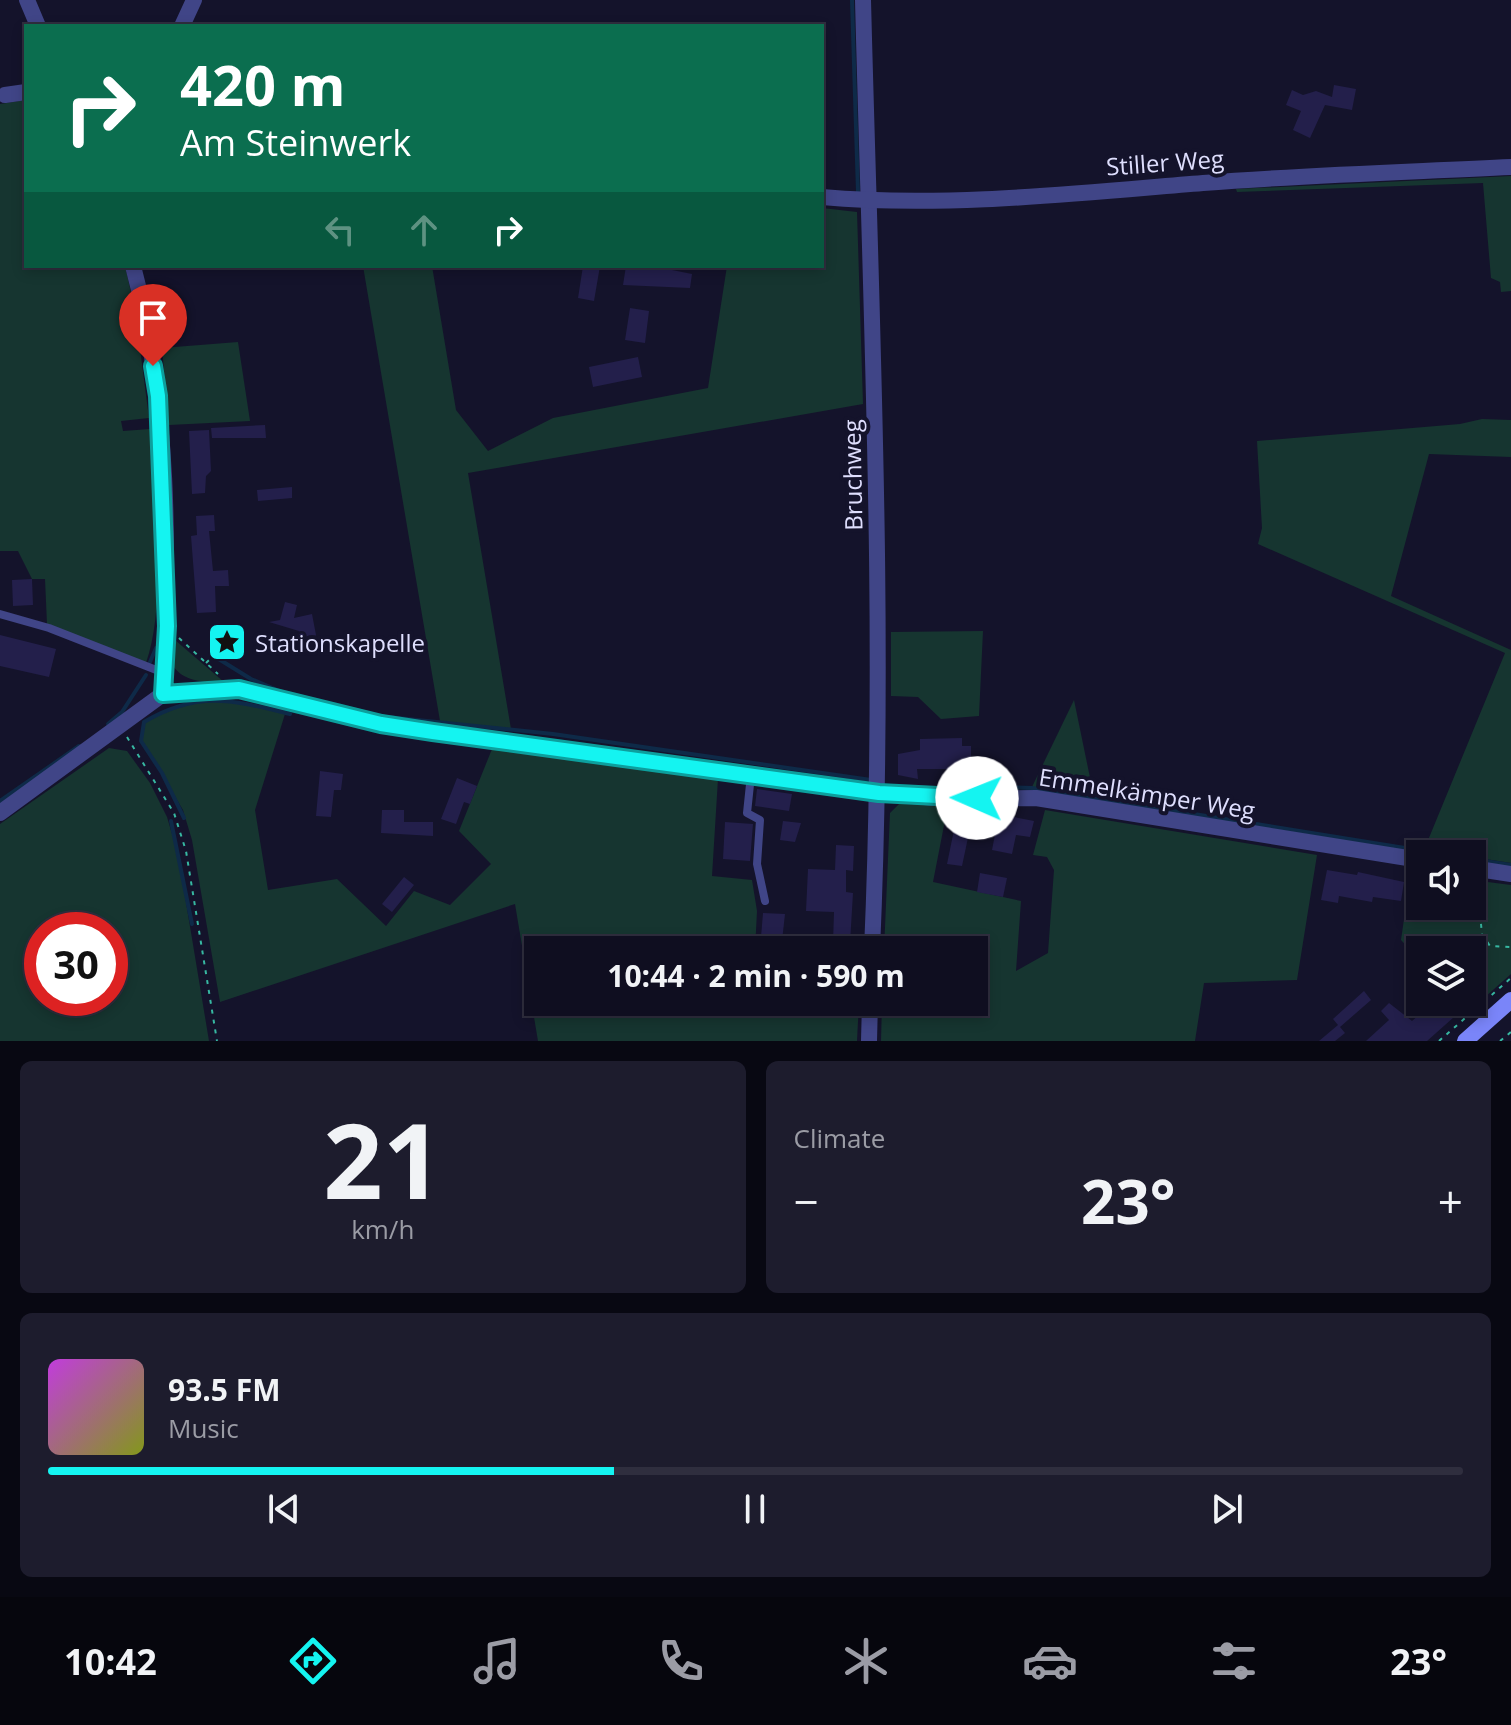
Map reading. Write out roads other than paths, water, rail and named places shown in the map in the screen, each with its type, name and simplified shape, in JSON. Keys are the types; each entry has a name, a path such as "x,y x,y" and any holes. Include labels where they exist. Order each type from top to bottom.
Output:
{"main road":[{"path":"1465,1041 1511,1000"}],"street":[{"path":"27,0 37,24"},
{"path":"183,24 194,0"},
{"name":"Bruchweg","path":"863,0 875,404 879,793 873,936"},
{"path":"5,95 24,92"},
{"name":"Stiller Weg","path":"824,197 868,201 1072,193 1281,177 1511,167"},
{"path":"0,813 163,694 167,626 158,396 133,268"},
{"name":"Emmelkämper Weg","path":"163,694 239,689 381,724 879,793 947,799 1036,798 1406,858"},
{"path":"1486,871 1511,874"},
{"path":"869,1041 870,1016"}],"lane":[{"path":"0,614 49,628 164,673"},
{"path":"751,774 747,813 760,820 757,864 765,901"}],"waterway":[{"path":"852,0 858,192"},
{"path":"150,662 156,648"},
{"path":"217,658 251,679 282,692"},
{"path":"108,724 122,712 146,675"},
{"path":"184,818 162,773 141,741 144,722 182,705 216,701 290,714"},
{"path":"388,717 553,734 871,780"},
{"path":"0,801 79,746"},
{"path":"964,786 1032,788 1406,848"},
{"path":"171,821 192,924"},
{"path":"1486,861 1511,865"}],"place":[{"name":"Stationskapelle","path":"227,642"}]}
